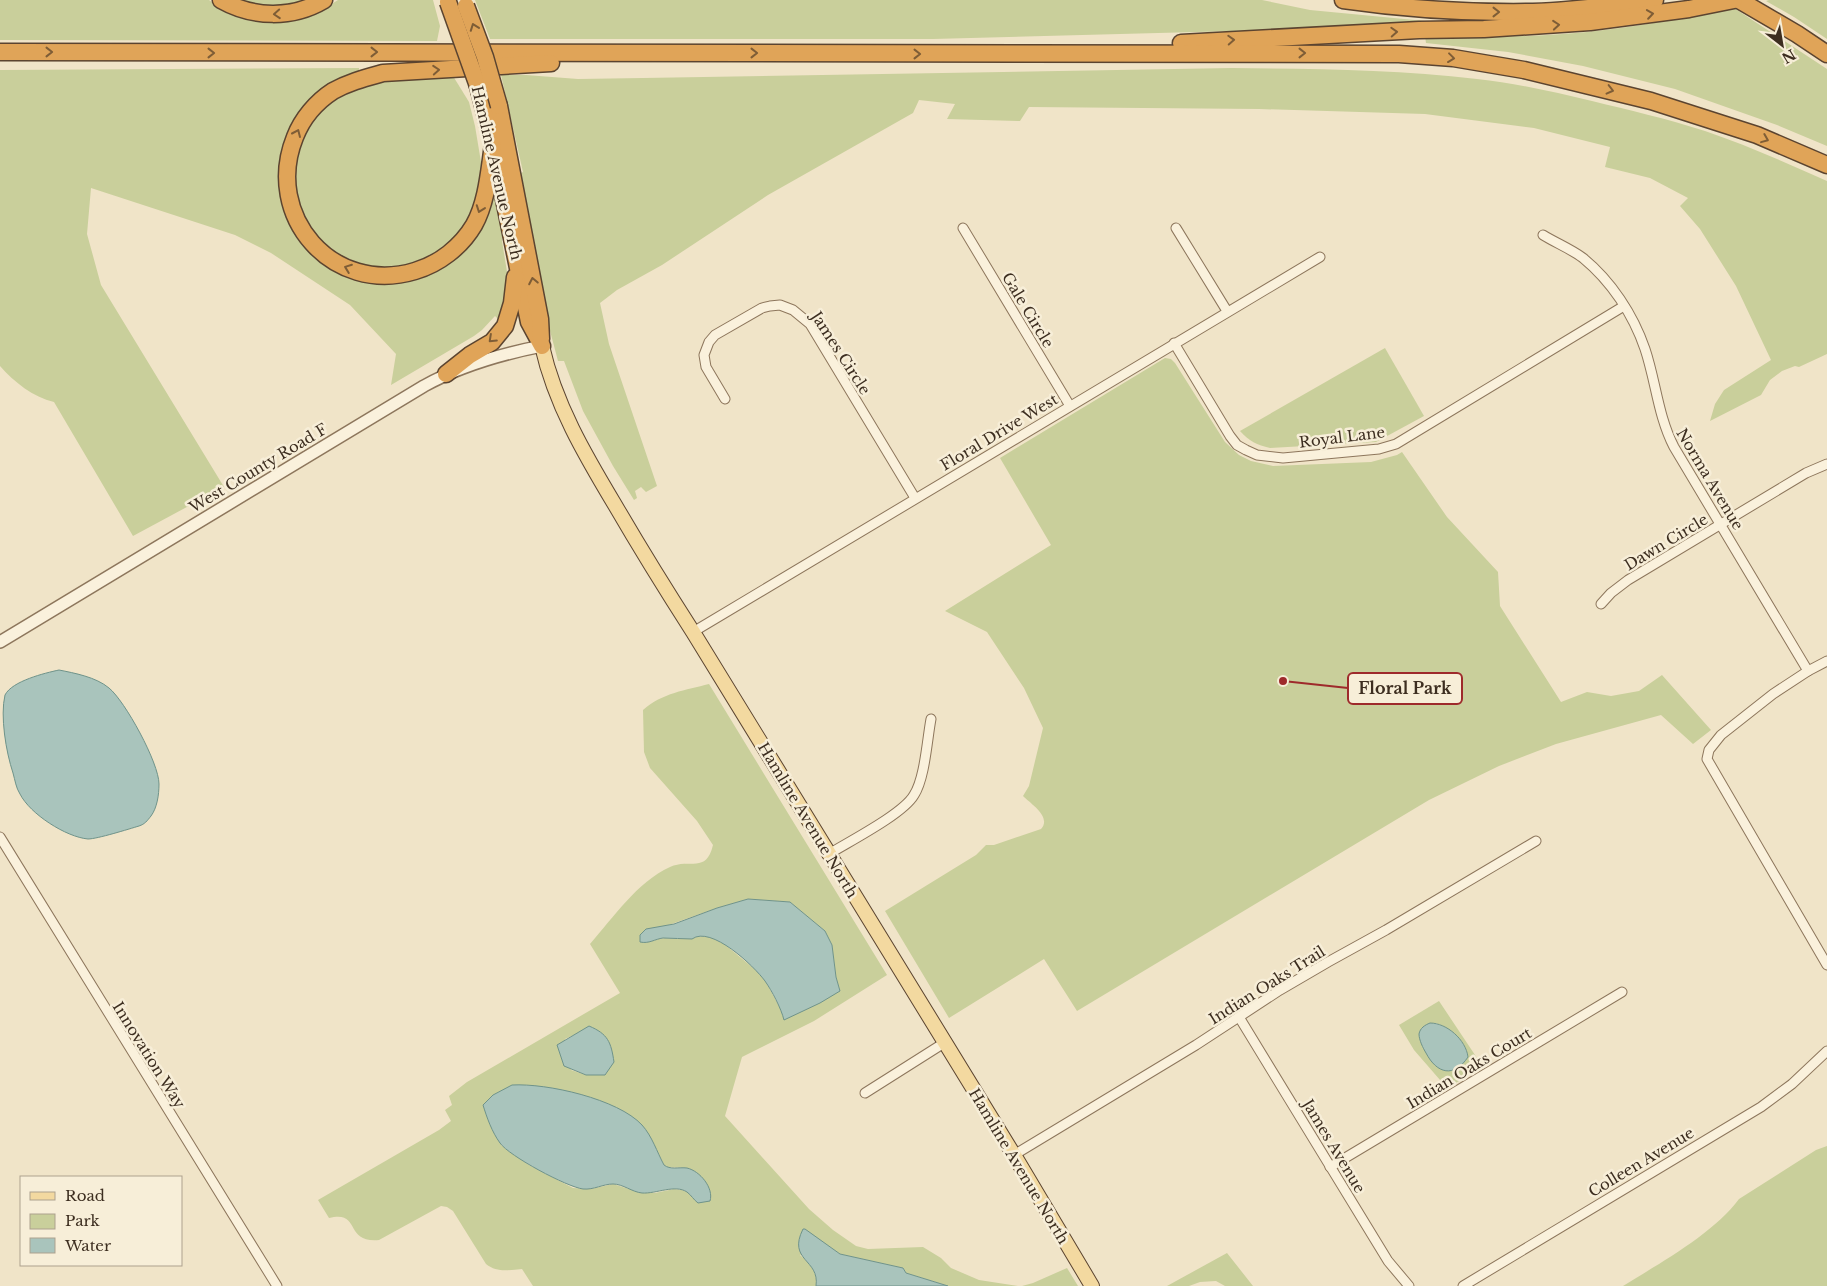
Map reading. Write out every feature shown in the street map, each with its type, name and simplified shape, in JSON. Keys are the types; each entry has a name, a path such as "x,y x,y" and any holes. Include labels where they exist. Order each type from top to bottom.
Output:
{"highway":[{"path":"221,0 236,8 255,14 277,14 308,8 324,0"},
{"path":"1343,0 1465,11 1600,14 1655,0"},
{"path":"973,54 1420,30 1484,29 1600,14 1689,9 1734,0"},
{"path":"1739,0 1827,54"},
{"name":"Hamline Avenue North","path":"456,2 493,145 529,322 542,346"},
{"name":"Hamline Avenue North","path":"456,2 485,57 499,106 540,318 542,346"},
{"path":"0,52 1399,54 1453,58 1557,77 1651,101 1757,135 1827,165"},
{"path":"493,145 482,207 474,225 463,241 428,267 404,274 384,276 362,273 340,265 322,254 306,236 295,218 288,196 286,172 290,150 299,126 315,106 326,97 357,79 383,74 705,53"},
{"path":"446,374 470,355 492,342 505,326 512,304 517,262"}],"main road":[{"name":"Hamline Avenue North","path":"542,346 547,370 572,430 653,571 693,632 1014,1155 1092,1286"}],"street":[{"name":"Gale Circle","path":"963,228 1070,406"},
{"path":"1176,228 1227,311"},
{"name":"Norma Avenue","path":"1543,236 1581,257 1599,273 1624,306 1645,350 1666,430 1674,447 1808,670"},
{"name":"Floral Drive West","path":"693,632 1320,256"},
{"name":"James Circle","path":"725,399 706,367 704,355 709,342 715,335 762,308 780,305 793,310 810,324 916,498"},
{"name":"Royal Lane","path":"1174,343 1237,445 1257,455 1283,458 1379,449 1396,444 1624,306"},
{"name":"West County Road F","path":"0,642 446,374 519,351 542,346"},
{"name":"Dawn Circle","path":"1601,604 1628,580 1806,473 1827,464"},
{"path":"1827,661 1808,670 1773,694 1721,735 1709,750 1707,759 1827,965"},
{"path":"829,854 896,812 908,803 915,794 920,782 931,719"},
{"name":"Innovation Way","path":"0,837 122,1038 277,1286"},
{"name":"Indian Oaks Trail","path":"1014,1155 1196,1045 1328,962 1386,930 1536,841"},
{"name":"Indian Oaks Court","path":"1330,1167 1622,992"},
{"name":"James Avenue","path":"1239,1017 1388,1261 1409,1286"},
{"path":"866,1093 944,1043"},
{"name":"Colleen Avenue","path":"1463,1286 1761,1107 1792,1084 1827,1051"}],"green space":[{"path":"0,0 209,0 218,7 249,19 263,21 299,19 319,12 338,0 433,0 440,26 437,41 0,40"},
{"path":"232,0 312,0 281,8"},
{"path":"475,0 1262,0 1310,10 1425,21 1425,26 933,39 490,39"},
{"path":"1827,0 1827,39 1766,1"},
{"path":"1734,8 1827,69 1827,146 1777,125 1675,89 1583,66 1508,52 1426,43 1425,36 1528,36 1585,32 1649,24"},
{"path":"359,68 359,73 312,101 282,191 336,270 436,269 492,193 498,195 502,219 502,241 510,290 499,320 495,316 474,336 391,385 396,354 350,305 271,253 235,235 91,188 87,234 101,285 224,487 133,536 54,402 39,397 24,388 0,366 0,70"},
{"path":"1232,68 1416,73 1521,85 1649,115 1720,136 1827,181 1827,354 1799,367 1795,366 1782,371 1770,380 1761,395 1710,421 1715,404 1724,390 1771,360 1736,286 1700,229 1680,206 1688,198 1650,178 1605,167 1610,147 1534,128 1425,114 1259,109 1029,107 1020,121 947,119 955,104 919,100 913,113 768,195 662,265 617,290 600,303 609,344 657,486 646,492 641,487 635,491 637,498 634,500 583,411 564,361 558,361 549,327 521,173 523,172 501,75 578,79"},
{"path":"453,76 469,102 482,168 478,202 462,232 433,257 398,269 369,268 338,257 319,242 304,221 293,186 297,151 311,121 328,104 344,93 388,78"},
{"path":"1385,348 1424,416 1376,442 1270,448 1254,442 1240,431"},
{"path":"1165,358 1171,359 1175,363 1225,442 1239,455 1251,461 1273,466 1371,462 1402,452 1447,517 1498,572 1500,606 1561,702 1587,692 1611,696 1639,691 1662,675 1711,730 1693,744 1661,715 1556,744 1499,766 1429,800 1077,1011 1044,959 949,1018 885,911 976,855 986,845 994,845 1041,829 1044,820 1039,811 1023,796 1029,786 1043,728 1024,688 987,632 945,611 1051,545 1000,458"},
{"path":"709,684 887,975 814,1021 742,1057 725,1116 809,1209 833,1230 856,1246 868,1249 923,1247 941,1258 951,1268 979,1280 1018,1286 948,1286 906,1273 903,1268 840,1254 827,1245 800,1255 812,1269 816,1277 816,1286 533,1286 522,1269 499,1270 486,1264 453,1211 447,1207 441,1206 379,1240 368,1240 356,1232 346,1218 329,1218 318,1200 439,1130 451,1121 445,1110 452,1105 449,1096 467,1082 620,993 590,944 626,901 647,882 670,867 702,862 710,854 713,845 697,821 650,768 644,752 643,710 666,696","holes":["748,899 790,902 825,931 832,945 836,977 840,991 781,1010 766,982 757,971 723,943 712,937 665,938 640,942 640,935","576,1034 605,1075 586,1075 571,1070 565,1039","528,1085 586,1096 651,1139 664,1165 667,1167 687,1168 698,1203 688,1192 674,1189 655,1193 629,1189 613,1184 591,1189 573,1188 529,1165 501,1145 493,1095 512,1086"]},
{"path":"1439,1001 1483,1067 1447,1088 1414,1050 1399,1025","holes":["1435,1023 1451,1031 1467,1051 1468,1057 1460,1067 1423,1048 1420,1038 1422,1029"]},
{"path":"1827,1146 1827,1286 1623,1286 1701,1236 1728,1212 1739,1199 1816,1150"},
{"path":"1227,1253 1253,1286 1225,1286 1216,1281 1200,1282 1189,1286 1167,1286"},
{"path":"1067,1268 1078,1286 1022,1286 1033,1283"}],"water":[{"path":"59,670 91,678 104,684 116,695 140,733 158,774 159,784 155,809 143,824 98,837 88,839 79,837 49,823 25,802 19,792 4,734 3,713 5,695 21,682"},
{"path":"748,899 790,902 825,931 832,945 836,977 840,991 784,1020 781,1010 765,981 742,957 721,942 700,936 692,939 663,938 649,942 640,942 640,935 646,929 674,924"},
{"path":"1430,1023 1449,1029 1460,1039 1468,1057 1463,1064 1446,1071 1440,1069 1430,1060 1420,1041 1419,1034 1423,1027"},
{"path":"589,1026 600,1032 608,1040 612,1049 614,1062 605,1075 586,1075 564,1066 557,1045"},
{"path":"512,1085 544,1087 581,1094 600,1100 631,1116 646,1129 666,1167 687,1168 701,1176 710,1191 710,1201 698,1203 687,1192 677,1189 642,1193 613,1184 583,1189 565,1183 526,1163 505,1149 500,1143 490,1125 483,1105 493,1095"},
{"path":"803,1229 840,1254 903,1268 906,1273 948,1286 816,1286 816,1277 813,1270 801,1254 799,1248 799,1240"}],"place":[{"name":"Floral Park","path":"1283,681"}]}
